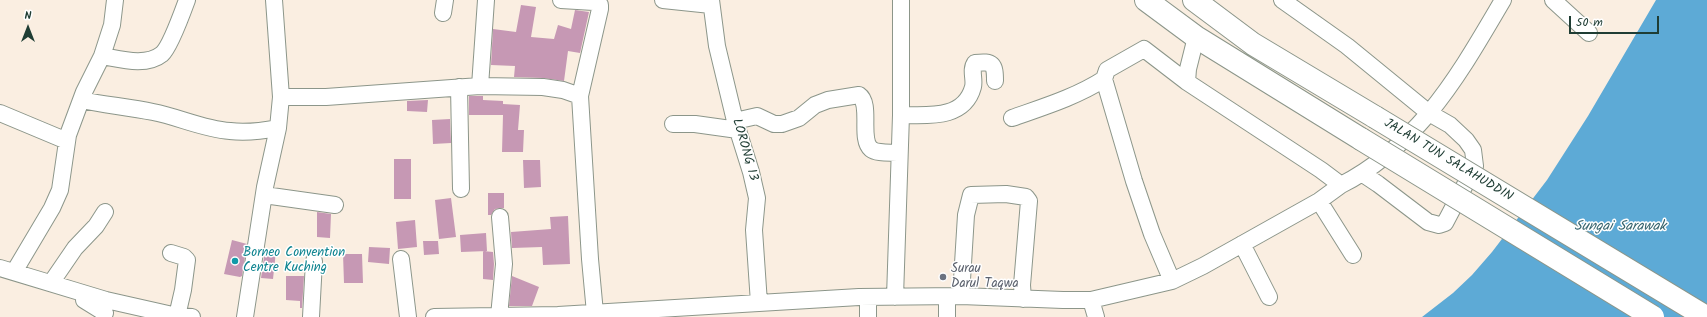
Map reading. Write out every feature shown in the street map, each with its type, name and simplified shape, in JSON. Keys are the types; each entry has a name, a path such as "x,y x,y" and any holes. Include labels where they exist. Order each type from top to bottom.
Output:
{"highway":[{"name":"JALAN TUN SALAHUDDIN","path":"1146,0 1196,37 1361,140 1653,317"},
{"name":"JALAN TUN SALAHUDDIN","path":"1203,2 1253,44 1706,317"}],"street":[{"path":"115,0 112,25 102,56 81,100 67,141 60,190 52,208 7,270 84,293 184,316 183,290 186,260 184,257 171,254"},
{"path":"102,56 127,60 145,60 155,58 163,53 174,32 186,0"},
{"path":"245,317 264,195 278,128 281,97 274,0"},
{"path":"480,86 486,0"},
{"path":"561,0 594,2 600,5 580,96 590,259 595,313"},
{"path":"663,0 711,2"},
{"path":"895,296 901,115 901,0"},
{"path":"1282,0 1347,46 1429,113 1450,125 1466,140 1473,150 1476,166 1445,223 1439,225 1428,222 1378,184 1362,174"},
{"path":"434,317 595,313 868,296 1091,300 1172,281 1203,266 1319,201 1341,185 1362,174 1414,131 1446,93 1466,64 1503,0"},
{"path":"1553,0 1589,33"},
{"name":"LORONG 13","path":"711,2 717,46 757,198 754,230 759,303"},
{"path":"1187,82 1188,69 1196,37"},
{"path":"1172,281 1152,234 1134,181 1104,79 1107,70 1144,50 1187,82 1321,170 1341,185"},
{"path":"901,115 940,115 963,105 970,96 974,85 973,68 975,63 991,63 995,68 995,81"},
{"path":"1012,118 1053,103 1104,79"},
{"path":"281,97 326,97 480,86 543,87 563,90 580,96"},
{"path":"459,87 461,189"},
{"path":"674,124 737,125 757,116 774,124 782,124 799,118 814,105 828,100 859,95 862,97 864,104 867,144 872,150 899,153"},
{"path":"81,100 173,116 196,125 229,131 245,132 278,128"},
{"path":"0,113 67,141"},
{"path":"947,317 954,297 966,215 971,195 1006,194 1026,197 1029,201 1022,285 1023,298"},
{"path":"264,195 335,204"},
{"path":"1319,201 1353,255"},
{"path":"52,283 75,248 96,226 105,212"},
{"path":"499,316 504,264 500,217"},
{"path":"1242,244 1269,297"},
{"path":"402,259 408,317"},
{"path":"311,317 314,261"},
{"path":"84,293 84,300 104,313"},
{"path":"868,296 868,317"},
{"path":"1091,300 1096,317"},
{"path":"253,317 258,317"}],"water":[{"name":"Sungai Sarawak","path":"1656,0 1707,0 1707,317 1422,317 1453,293 1472,275 1492,252 1547,180 1588,116"}],"building":[{"path":"521,5 536,7 531,37 554,39 558,25 571,29 575,10 589,12 580,53 568,51 564,81 543,78 514,77 515,66 491,65 493,29 516,32"},
{"path":"469,96 483,96 483,100 503,101 503,104 520,105 518,130 524,130 523,152 502,152 503,115 469,115"},
{"path":"428,100 427,112 407,111 407,101"},
{"path":"450,119 451,143 433,144 432,120"},
{"path":"394,159 411,159 411,199 394,199"},
{"path":"523,160 540,160 541,187 524,188"},
{"path":"488,193 504,193 504,208 495,209 491,215 488,215"},
{"path":"451,198 456,237 439,239 435,200"},
{"path":"317,212 331,214 330,238 317,237"},
{"path":"568,216 570,264 543,265 542,247 512,248 511,232 551,229 550,217"},
{"path":"415,220 417,247 398,249 396,222"},
{"path":"486,233 487,251 461,252 460,235"},
{"name":"Borneo Convention Centre Kuching","path":"232,240 247,244 242,276 240,277 224,274"},
{"path":"423,241 438,241 439,254 424,255"},
{"path":"369,247 390,248 389,264 368,262"},
{"path":"265,250 276,251 273,279 261,278"},
{"path":"483,251 493,252 493,280 483,279"},
{"path":"343,254 362,254 363,283 344,283"},
{"path":"286,276 304,276 302,308 300,308 300,301 286,300"},
{"path":"512,276 539,287 532,306 509,306"}],"place":[{"name":"Borneo Convention Centre Kuching","path":"235,261"},
{"name":"Surau Darul Taqwa","path":"943,277"}]}
